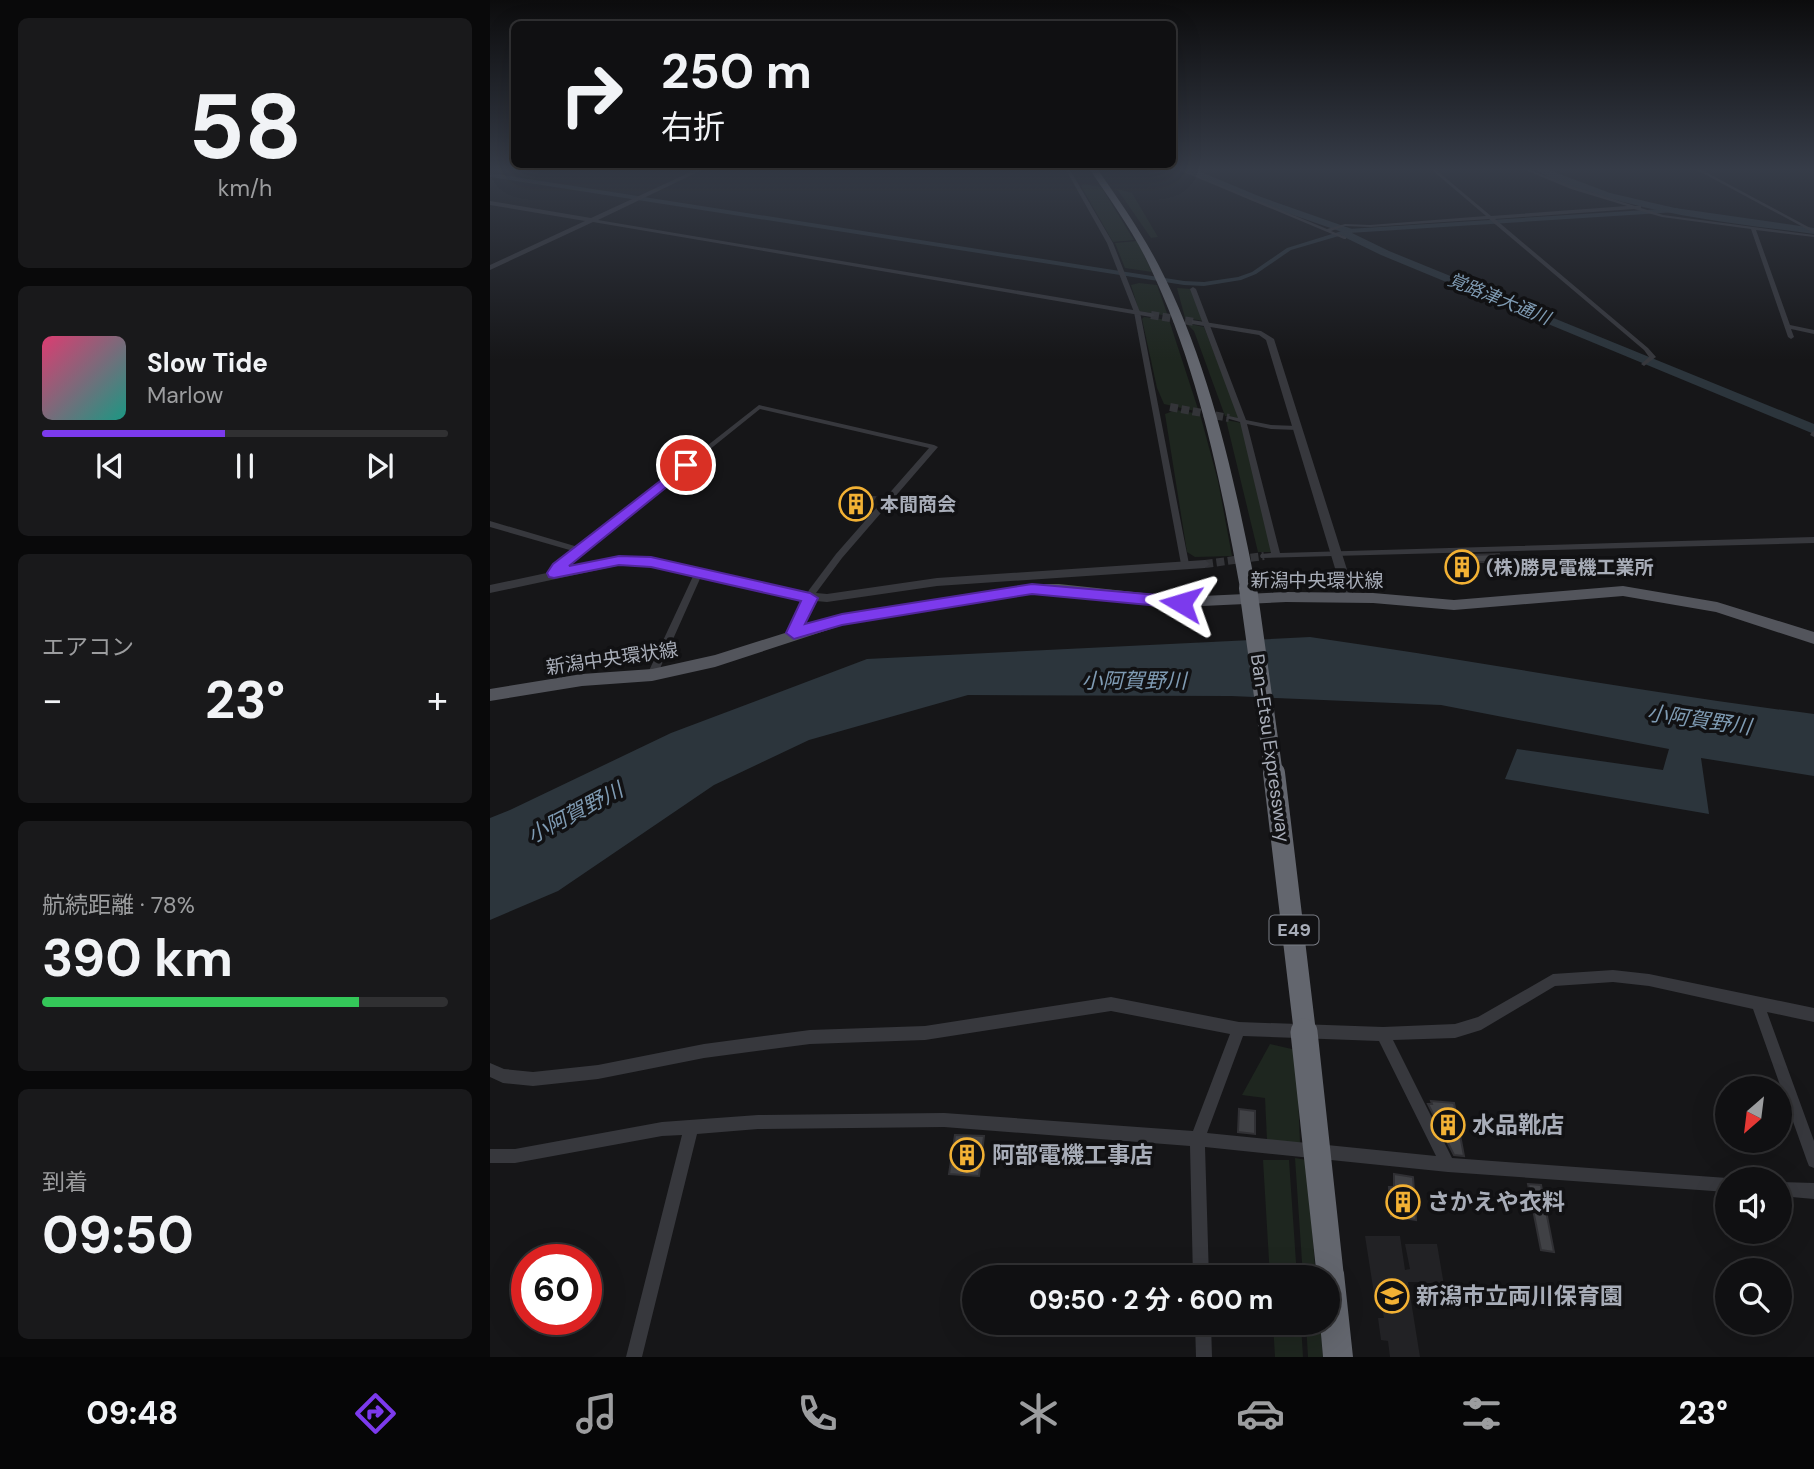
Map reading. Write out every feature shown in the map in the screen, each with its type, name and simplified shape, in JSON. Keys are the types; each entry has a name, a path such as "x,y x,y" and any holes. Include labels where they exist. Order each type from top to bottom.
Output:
{"highway":[{"name":"Ban-Etsu Expressway","path":"1136,233 1157,273 1191,357 1213,428 1248,588 1286,858 1338,1357"}],"main road":[{"name":"新潟中央環状線","path":"490,695 582,680 652,675 715,661 794,633 854,617 1032,589 1181,603 1286,597 1479,605 1623,590 1717,607 1814,638"}],"street":[{"path":"490,268 564,233"},
{"path":"671,233 1150,315"},
{"path":"1104,233 1137,312 1157,405 1185,565"},
{"path":"1334,233 1344,238"},
{"path":"1509,233 1646,349 1648,361"},
{"path":"1755,233 1791,337"},
{"path":"1194,289 1243,421 1276,555"},
{"path":"1195,322 1269,337 1350,598"},
{"path":"1789,327 1814,332"},
{"path":"1157,405 1170,407"},
{"path":"554,573 759,407 934,447 839,556 810,598 794,633"},
{"path":"1229,418 1271,427 1297,428"},
{"path":"490,524 580,550"},
{"path":"1264,556 1814,540"},
{"path":"490,589 554,573 626,561 651,562 810,598 840,597 937,582 1205,564"},
{"path":"652,675 699,572"},
{"path":"490,1070 503,1076 533,1079 598,1072 704,1051 810,1037 925,1033 1111,1004 1239,1029 1382,1034 1455,1031 1481,1023 1553,980 1613,976 1649,980 1814,1015"},
{"path":"1758,1005 1814,1161"},
{"path":"1201,1265 1197,1139 1239,1029"},
{"path":"1382,1034 1448,1165"},
{"path":"490,1156 515,1156 662,1129 758,1122 944,1120 1197,1139 1448,1165 1715,1184"},
{"path":"635,1357 691,1128"},
{"path":"1792,1190 1814,1191"},
{"path":"1203,1335 1204,1357"}],"shaded area":[{"path":"1108,233 1130,233 1134,240 1113,242"},
{"path":"1148,233 1156,233 1158,237 1151,238"},
{"path":"1137,241 1152,272 1125,268 1115,243"},
{"path":"1131,285 1157,285 1168,316 1139,311"},
{"path":"1177,288 1192,289 1204,321 1185,318"},
{"path":"1142,319 1169,320 1199,412 1164,404 1157,388"},
{"path":"1186,323 1204,327 1240,419 1225,416 1194,331"},
{"path":"1176,410 1200,414 1218,481 1232,556 1195,557 1187,552 1165,414"},
{"path":"1226,420 1242,423 1272,552 1258,552"},
{"path":"1270,1044 1296,1050 1300,1143 1267,1140 1265,1098 1242,1095"},
{"path":"1295,1158 1306,1160 1315,1265 1302,1265"},
{"path":"1263,1160 1289,1160 1296,1265 1269,1265"},
{"name":"新潟市立両川保育園","path":"1365,1236 1400,1236 1405,1270 1410,1269 1405,1244 1437,1244 1446,1297 1427,1295 1424,1282 1408,1282 1420,1357 1390,1357 1388,1341 1381,1340 1378,1318 1384,1318 1381,1301 1375,1300"},
{"path":"1274,1335 1302,1335 1303,1357 1275,1357"},
{"path":"1307,1335 1321,1335 1323,1357 1308,1357"}],"water":[{"name":"小阿賀野川","path":"1310,637 1814,714 1814,776 1701,758 1709,814 1505,779 1517,749 1663,770 1669,749 1441,705 1231,696 968,695 809,740 714,785 558,891 490,920 490,818 671,733 867,659"}],"building":[{"name":"本間商会","path":"862,496 875,497 862,517 841,512 850,498 860,499"},
{"path":"1499,554 1503,562 1471,562 1470,555"},
{"name":"(株)勝見電機工業所","path":"1469,557 1477,576 1455,576 1447,558"},
{"name":"水品靴店","path":"1431,1101 1454,1103 1464,1156 1454,1155 1428,1104 1432,1104"},
{"path":"1239,1109 1255,1111 1255,1134 1238,1132"},
{"name":"阿部電機工事店","path":"955,1135 984,1136 979,1176 949,1174"},
{"name":"さかえや衣料","path":"1394,1174 1413,1177 1416,1220 1391,1216 1389,1187 1394,1187"},
{"path":"1528,1184 1541,1185 1554,1252 1541,1250"}],"waterway":[{"path":"865,233 1204,284 1239,279 1254,273 1289,249 1340,233"},
{"name":"覚路津大通川","path":"1346,233 1385,253 1814,429"}],"tunnel":[{"path":"1151,315 1195,322"},
{"path":"1170,407 1229,418"},
{"path":"1205,564 1264,556"}],"place":[{"name":"本間商会","path":"856,504"},
{"name":"(株)勝見電機工業所","path":"1462,567"},
{"name":"水品靴店","path":"1448,1125"},
{"name":"阿部電機工事店","path":"967,1155"},
{"name":"さかえや衣料","path":"1403,1202"},
{"name":"新潟市立両川保育園","path":"1392,1296"}],"route":[{"path":"686,465 554,573 619,561 651,562 810,598 794,633 842,620 1032,589 1059,589 1181,603"}]}
